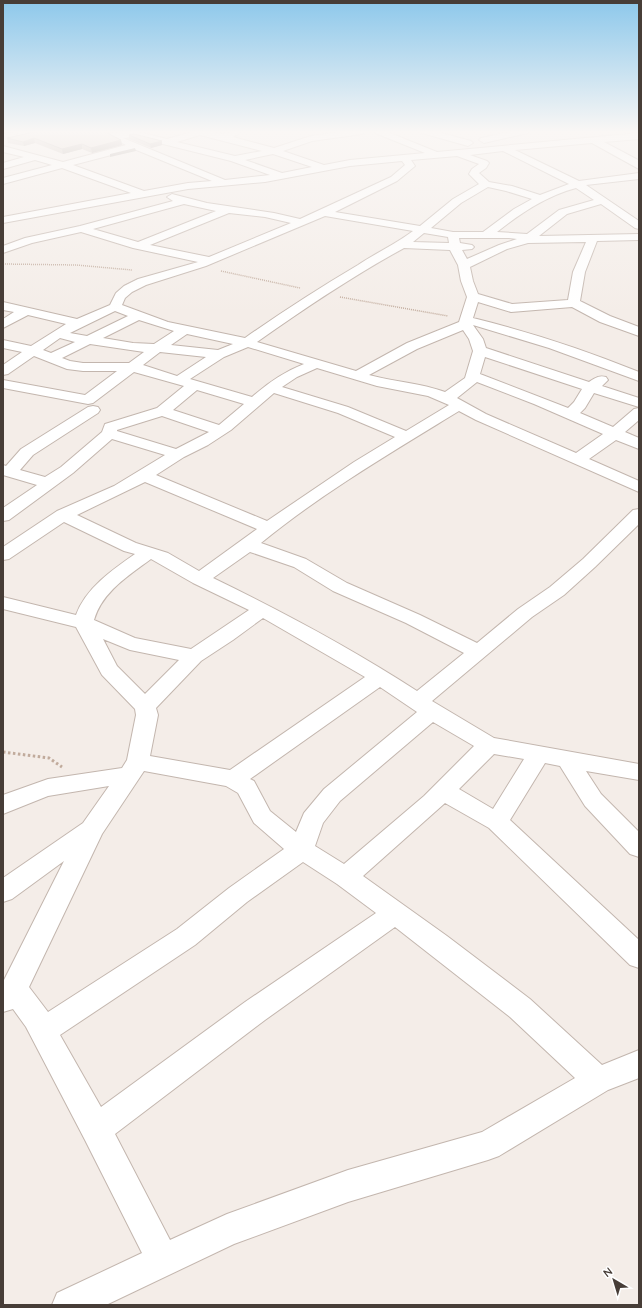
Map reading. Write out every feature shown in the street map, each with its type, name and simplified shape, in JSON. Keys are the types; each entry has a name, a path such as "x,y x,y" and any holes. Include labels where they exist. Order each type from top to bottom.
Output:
{"street":[{"path":"137,192 142,194"},
{"path":"158,192 183,201 228,210 273,215 301,223"},
{"path":"3,221 158,192"},
{"path":"3,371 58,334 78,323 115,307 120,296 142,282 209,261 324,213 367,192"},
{"path":"180,381 219,354 248,344 320,294 370,262 402,245 457,201 472,192"},
{"path":"521,192 540,198"},
{"path":"487,234 506,218 540,198 554,192"},
{"path":"588,192 639,226"},
{"path":"3,221 21,234 81,229 183,201"},
{"path":"528,239 563,212 577,207 602,202"},
{"path":"137,246 228,210"},
{"path":"324,213 453,235 509,234 528,239"},
{"path":"81,229 137,246 209,261"},
{"path":"3,250 23,243 21,234"},
{"path":"200,579 360,464 407,437 453,401 471,380 480,351 476,339 466,322 473,296 467,281 464,264 455,248 453,235"},
{"path":"464,264 511,244 528,239 639,236"},
{"path":"574,302 579,272 593,238"},
{"path":"402,245 455,248 511,244"},
{"path":"473,296 510,308 574,302 605,319 639,332"},
{"path":"3,306 78,323"},
{"path":"115,307 138,316 184,330 248,344 318,363 382,383 431,392 453,401 481,417 639,487"},
{"path":"3,324 26,311"},
{"path":"50,359 138,316"},
{"path":"358,375 412,346 466,322 519,334 639,377"},
{"path":"6,470 27,452 90,405 157,348 184,330"},
{"path":"58,334 133,347 219,354"},
{"path":"3,344 33,351 68,365 83,367 133,367 253,402"},
{"path":"480,351 639,403"},
{"path":"3,555 63,515 120,489 144,476 178,454 203,442 219,430 226,427 253,402 271,388 292,374 318,363"},
{"path":"569,415 580,405 590,388 617,368"},
{"path":"473,376 569,415 605,434 639,444"},
{"path":"3,384 90,405 110,430 159,449 178,454"},
{"path":"3,516 66,470 110,430 162,411 194,386"},
{"path":"271,388 343,410 407,437"},
{"path":"162,411 219,430"},
{"path":"578,459 605,434 639,412"},
{"path":"6,470 47,483"},
{"path":"144,476 193,498 269,528"},
{"path":"43,1030 186,937 238,895 302,850 312,819 332,795 479,652 525,613 557,591 589,563 639,514"},
{"path":"63,515 130,547 162,557 200,579 262,610 380,677 489,745 639,772"},
{"path":"248,545 300,563 340,587 413,619 479,652"},
{"path":"83,623 90,604 106,586 130,566 149,553"},
{"path":"3,603 83,623 130,644 194,656"},
{"path":"145,706 194,656 226,636 262,610"},
{"path":"83,623 109,670 145,706 147,715 145,729 133,769 92,829 42,933 8,994 36,1018 164,1260"},
{"path":"233,778 380,677"},
{"path":"346,877 443,791 489,745"},
{"path":"497,822 539,754"},
{"path":"567,759 593,800 639,846"},
{"path":"3,806 14,799 43,790 133,769 212,774 233,778 246,787 262,817 302,850 346,877 438,944 520,1008 598,1080"},
{"path":"443,791 497,822 639,957"},
{"path":"3,892 92,829"},
{"path":"96,1129 254,1011 394,913"},
{"path":"69,1305 227,1230 348,1186 488,1145 598,1080 639,1064"}],"path":[{"path":"3,264 76,265 138,270"},
{"path":"219,271 261,279 320,294 466,322"},
{"path":"3,752 49,758 82,781"}]}
